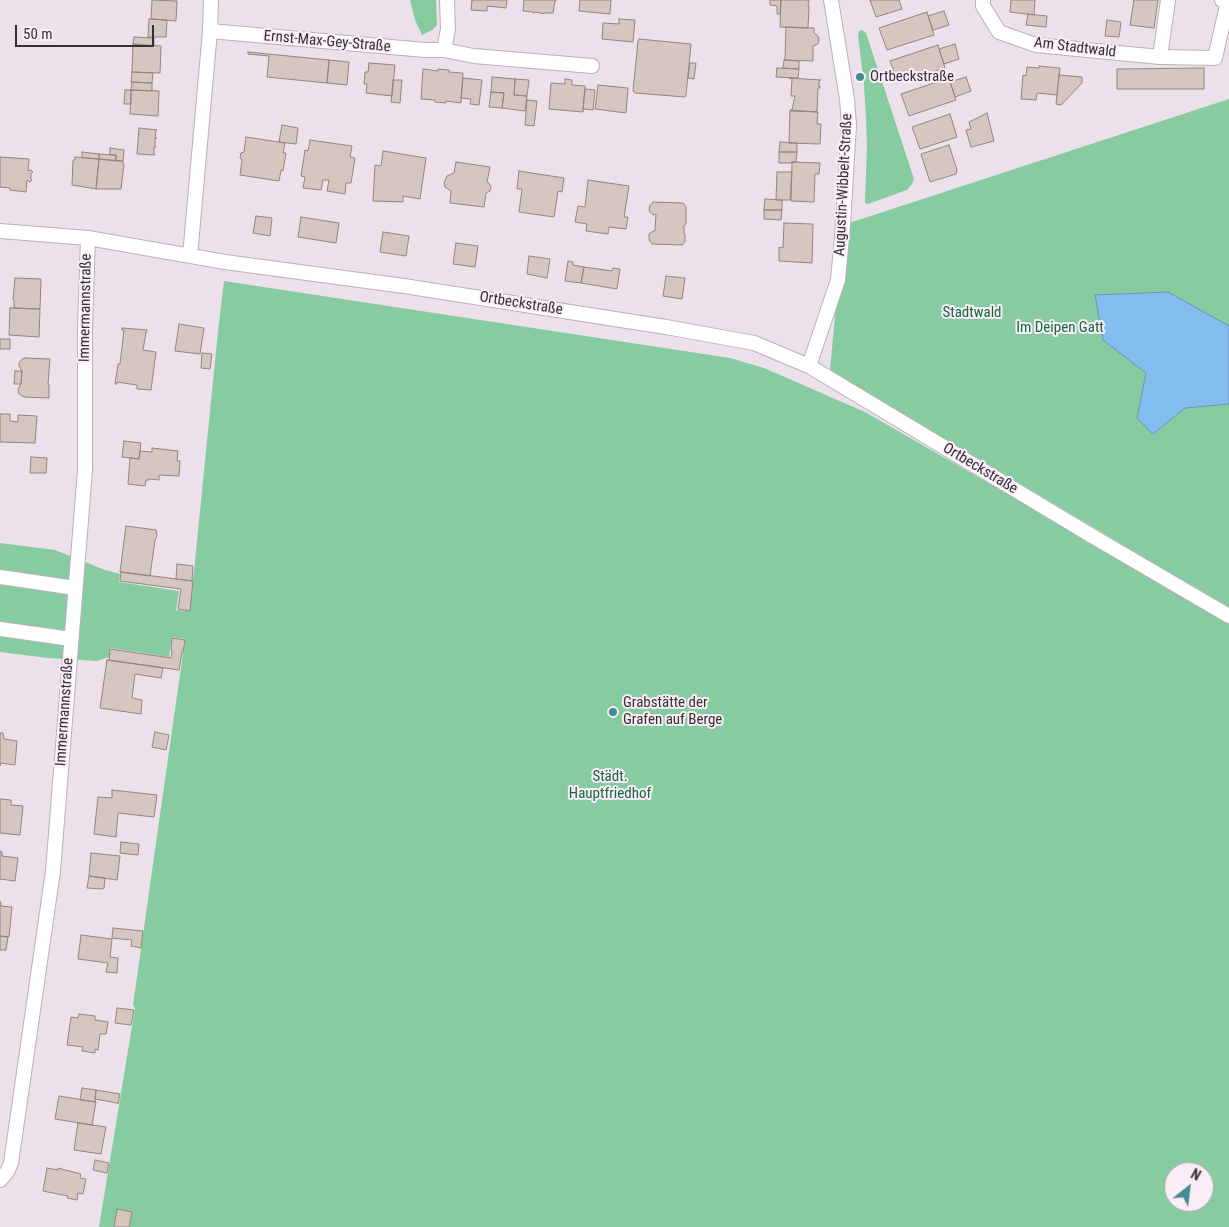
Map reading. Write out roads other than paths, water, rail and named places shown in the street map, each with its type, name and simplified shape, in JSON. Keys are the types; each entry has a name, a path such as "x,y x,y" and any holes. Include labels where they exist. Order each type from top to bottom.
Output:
{"street":[{"path":"190,256 210,31 211,0"},
{"path":"444,50 448,29 447,0"},
{"name":"Augustin-Wibbelt-Straße","path":"809,366 838,280 844,215 848,125 847,99 831,0"},
{"name":"Am Stadtwald","path":"983,0 983,6 999,32 1036,45 1160,57 1216,58 1228,1 1222,0"},
{"path":"1160,57 1168,0"},
{"name":"Ernst-Max-Gey-Straße","path":"210,31 425,50 444,50 474,56 592,66"},
{"name":"Ortbeckstraße","path":"0,231 88,238 190,256 424,289 666,327 754,344 809,366 1229,616"},
{"name":"Immermannstraße","path":"0,1180 7,1172 11,1163 53,871 85,470 85,328 88,238"},
{"path":"0,577 75,588"},
{"path":"0,629 71,639"}],"water":[{"path":"1168,292 1229,326 1229,404 1185,408 1153,434 1137,418 1146,373 1103,340 1095,295"}],"place":[{"name":"Ortbeckstraße","path":"860,77"},
{"name":"Grabstätte der Grafen auf Berge","path":"613,712"}],"park label":[{"name":"Stadtwald","path":"972,313"},
{"name":"Im Deipen Gatt","path":"1060,328"},
{"name":"Städt. Hauptfriedhof","path":"610,786"}]}
